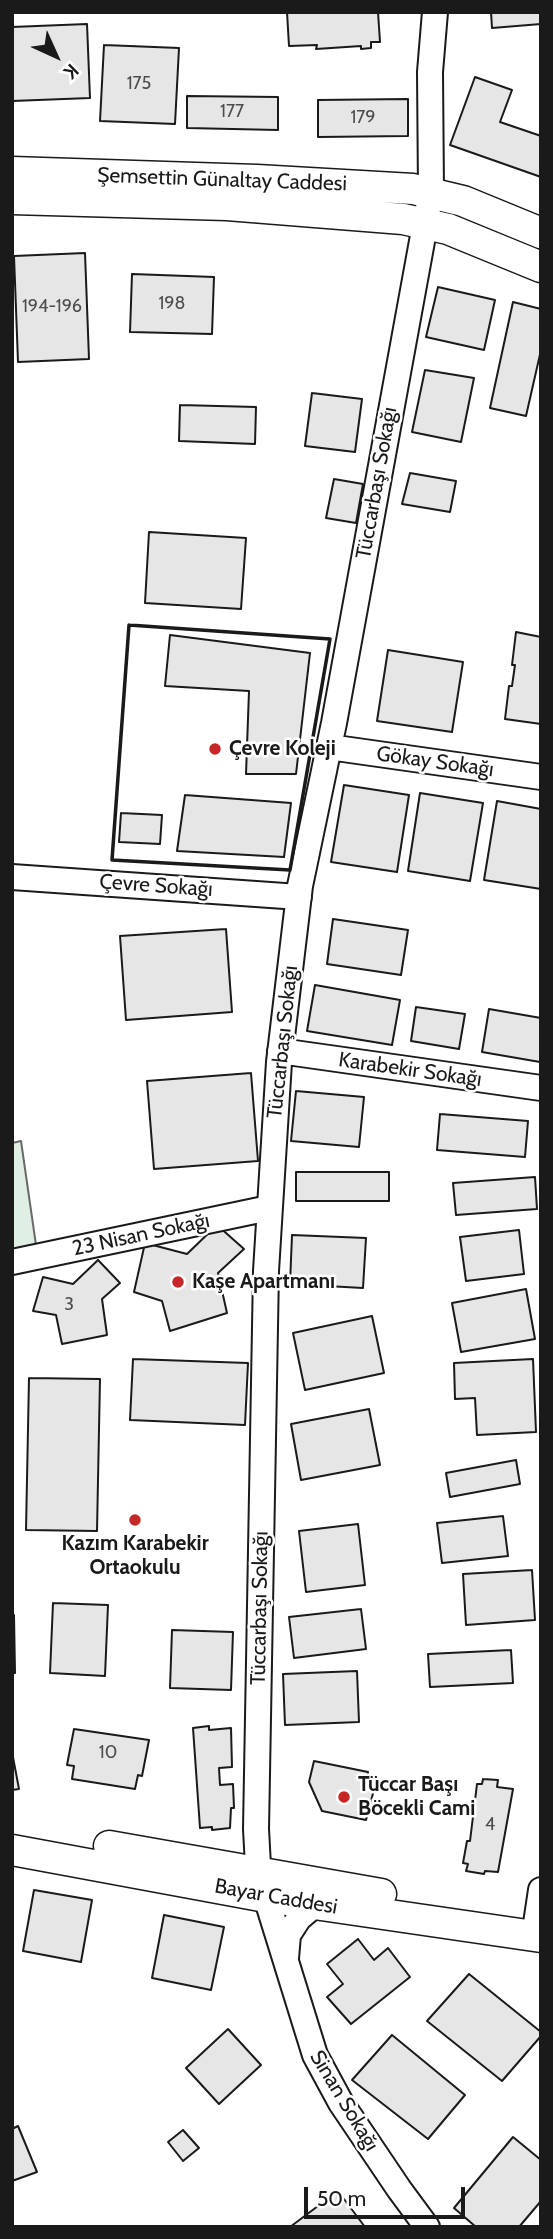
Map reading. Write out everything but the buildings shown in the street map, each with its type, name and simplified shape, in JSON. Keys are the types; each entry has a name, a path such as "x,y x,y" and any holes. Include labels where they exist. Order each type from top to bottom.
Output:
{"main road":[{"name":"Şemsettin Günaltay Caddesi","path":"12,172 395,187 431,192 463,201 541,233"},
{"name":"Şemsettin Günaltay Caddesi","path":"12,199 227,205 394,218 448,229 541,267"},
{"name":"Bayar Caddesi","path":"12,1830 263,1885 327,1906 539,1920"},
{"name":"Bayar Caddesi","path":"12,1850 263,1885 451,1906 539,1920"}],"street":[{"path":"424,222 431,192 430,72 435,12"},
{"name":"Tüccarbaşı Sokağı","path":"263,1885 257,1848 257,1767 266,1270 280,1051 299,897 329,747 424,222"},
{"name":"Gökay Sokağı","path":"329,747 541,777"},
{"name":"Çevre Sokağı","path":"12,877 299,897"},
{"name":"Karabekir Sokağı","path":"280,1051 541,1088"},
{"name":"23 Nisan Sokağı","path":"12,1262 269,1208"},
{"name":"Sinan Sokağı","path":"263,1885 311,2045 327,2080 427,2227"},
{"name":"Sinan Sokağı","path":"286,1962 287,1939 291,1929 307,1910 316,1906 327,1906"}],"green space":[{"path":"21,1141 37,1252 12,1256 12,1143"}],"wall":[{"path":"129,625 330,639 290,870 112,860 129,625"}],"place":[{"name":"Çevre Koleji","path":"215,749"},
{"name":"Kaşe Apartmanı","path":"178,1282"},
{"name":"Kazım Karabekir Ortaokulu","path":"135,1520"},
{"name":"Tüccar Başı Böcekli Cami","path":"344,1797"}]}
